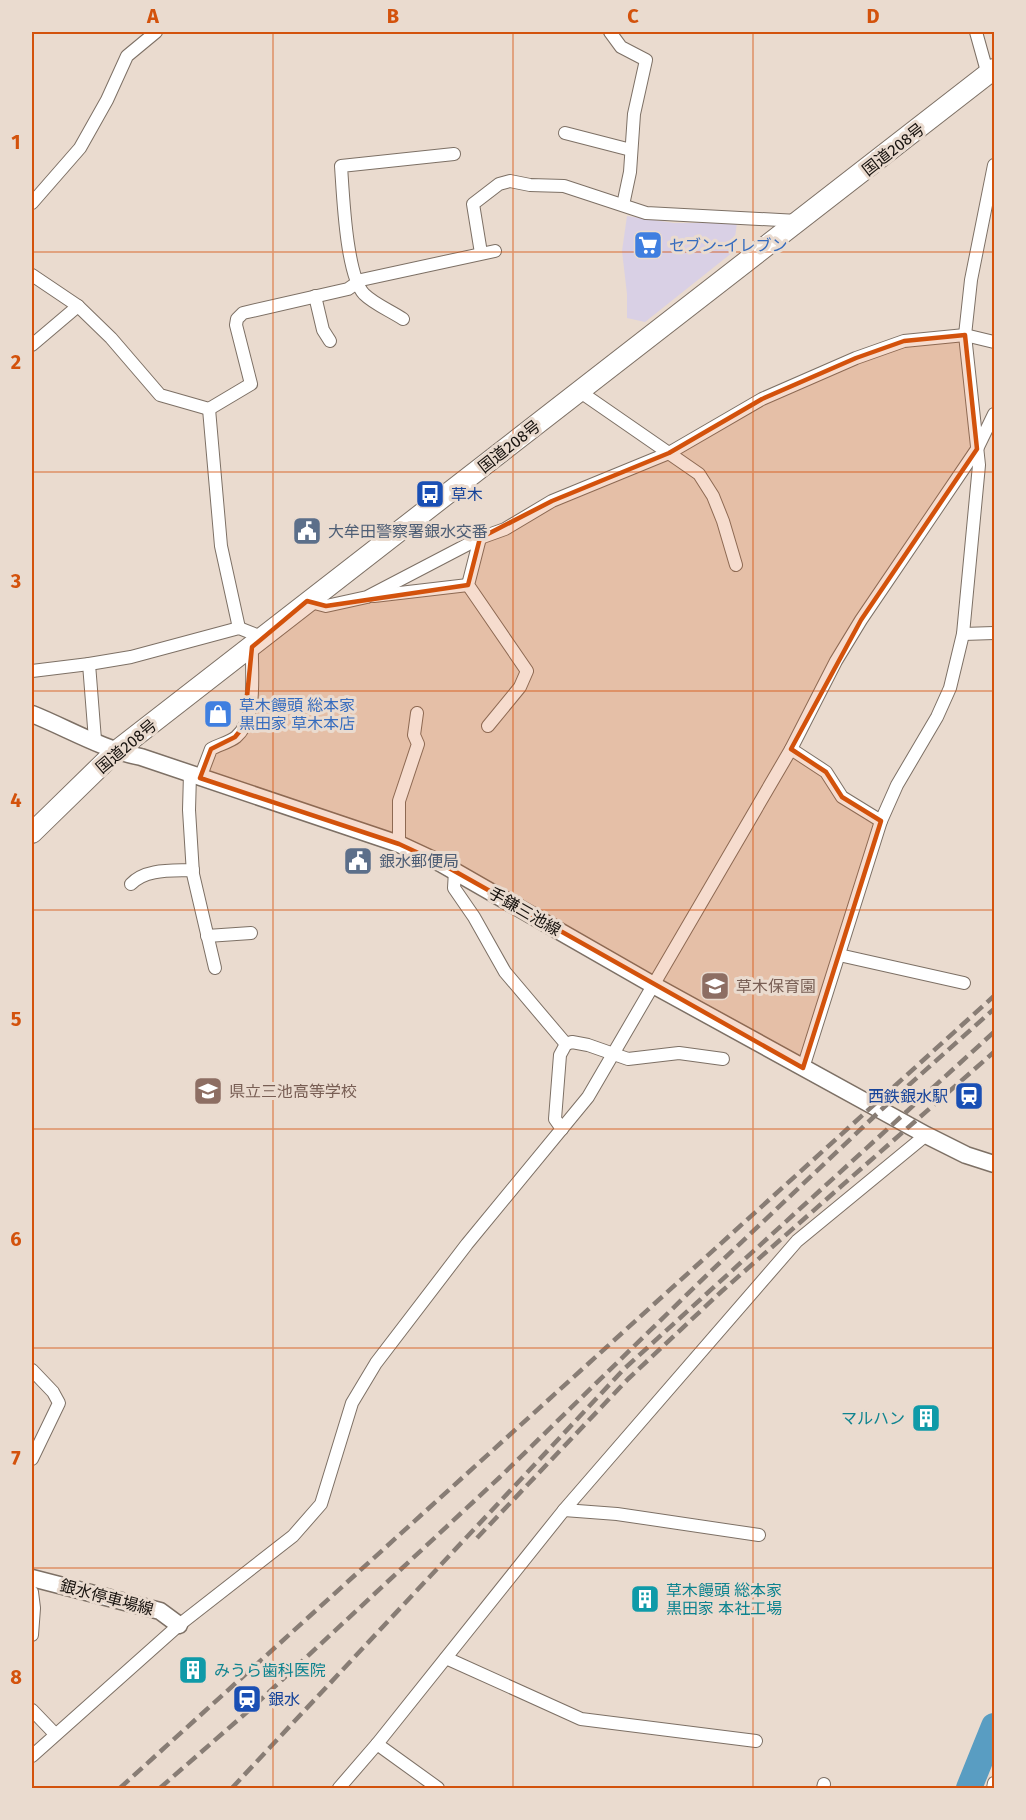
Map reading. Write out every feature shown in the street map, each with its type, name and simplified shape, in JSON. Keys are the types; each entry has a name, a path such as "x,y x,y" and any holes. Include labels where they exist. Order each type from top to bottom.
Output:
{"highway":[{"name":"国道208号","path":"32,833 115,752 991,72"}],"main road":[{"name":"手鎌三池線","path":"32,714 95,740 115,752 141,757 399,844 455,871 655,986 926,1135 966,1155 994,1164"},
{"name":"銀水停車場線","path":"32,1578 160,1611 179,1625"}],"street":[{"path":"32,203 80,148 107,100 127,56 156,32"},
{"path":"610,32 621,47 646,60 634,114 630,172 623,205"},
{"path":"976,32 991,72"},
{"path":"565,133 631,150"},
{"path":"403,319 364,294 357,283 345,227 341,166 454,154"},
{"path":"803,1068 881,821 897,785 937,717 950,688 963,634 979,465 965,335 970,280 994,165"},
{"path":"480,253 472,204 499,184 510,181 530,185 564,186 646,213 675,216 739,216 799,221"},
{"path":"32,274 78,306 111,338 160,395 209,409 251,384 236,325 237,319 243,313 348,289 357,283 495,251"},
{"path":"315,296 323,330 330,340"},
{"path":"32,345 78,306"},
{"path":"367,597 480,538 505,529 552,501 669,453 762,399 856,358 904,341 965,335 994,342"},
{"path":"579,391 699,474 713,496 736,565"},
{"path":"209,409 221,546 239,628 258,642 249,711 244,726 235,737 211,749 195,776 189,810 193,870 215,968"},
{"path":"32,1755 179,1625 293,1536 321,1504 352,1403 376,1364 467,1244 588,1098 791,749 836,661 977,448 994,414"},
{"path":"480,538 468,585 527,671 520,687 488,726"},
{"path":"307,602 326,606 367,597 468,585"},
{"path":"32,671 131,657 239,628"},
{"path":"963,634 994,633"},
{"path":"89,664 95,740"},
{"path":"399,844 399,801 418,744 414,735 417,713"},
{"path":"791,749 826,772 842,797 881,821"},
{"path":"130,884 138,876 151,873 193,870"},
{"path":"455,871 454,888 474,917 505,972 566,1044"},
{"path":"207,936 251,933"},
{"path":"839,955 964,983"},
{"path":"562,1129 555,1119 560,1055 566,1044 572,1042 588,1045 628,1059 679,1053 723,1059"},
{"path":"339,1788 377,1744 564,1510 797,1241 926,1135"},
{"path":"32,1370 53,1392 59,1403 32,1459"},
{"path":"564,1510 617,1514 759,1535"},
{"path":"32,1592 34,1608 32,1635"},
{"path":"446,1658 581,1719 756,1741"},
{"path":"32,1710 55,1734"},
{"path":"377,1744 438,1788"},
{"path":"993,1788 994,1784"}],"highlighted area":[{"path":"965,335 977,449 861,620 791,749 826,772 842,797 881,821 803,1068 442,864 399,844 200,778 211,749 235,737 244,726 252,647 307,601 326,606 468,585 480,538 552,501 669,453 762,399 856,358 904,341"}],"shaded area":[{"path":"627,216 674,223 737,223 733,252 645,322 627,318 622,251"}],"waterway":[{"path":"969,1788 994,1726"}],"railway":[{"path":"120,1788 994,996"},
{"path":"160,1788 254,1706 500,1477 709,1273 882,1109 994,1009"},
{"path":"232,1788 624,1369 994,1032"},
{"path":"477,1538 628,1379 722,1291 994,1052"}],"place":[{"name":"セブン-イレブン","path":"648,245"},
{"name":"草木","path":"430,494"},
{"name":"大牟田警察署銀水交番","path":"307,531"},
{"name":"草木饅頭 総本家 黒田家 草木本店","path":"218,714"},
{"name":"銀水郵便局","path":"358,861"},
{"name":"草木保育園","path":"715,986"},
{"name":"県立三池高等学校","path":"208,1091"},
{"name":"西鉄銀水駅","path":"969,1096"},
{"name":"マルハン","path":"926,1418"},
{"name":"草木饅頭 総本家 黒田家 本社工場","path":"645,1599"},
{"name":"みうら歯科医院","path":"193,1670"},
{"name":"銀水","path":"247,1699"}]}
